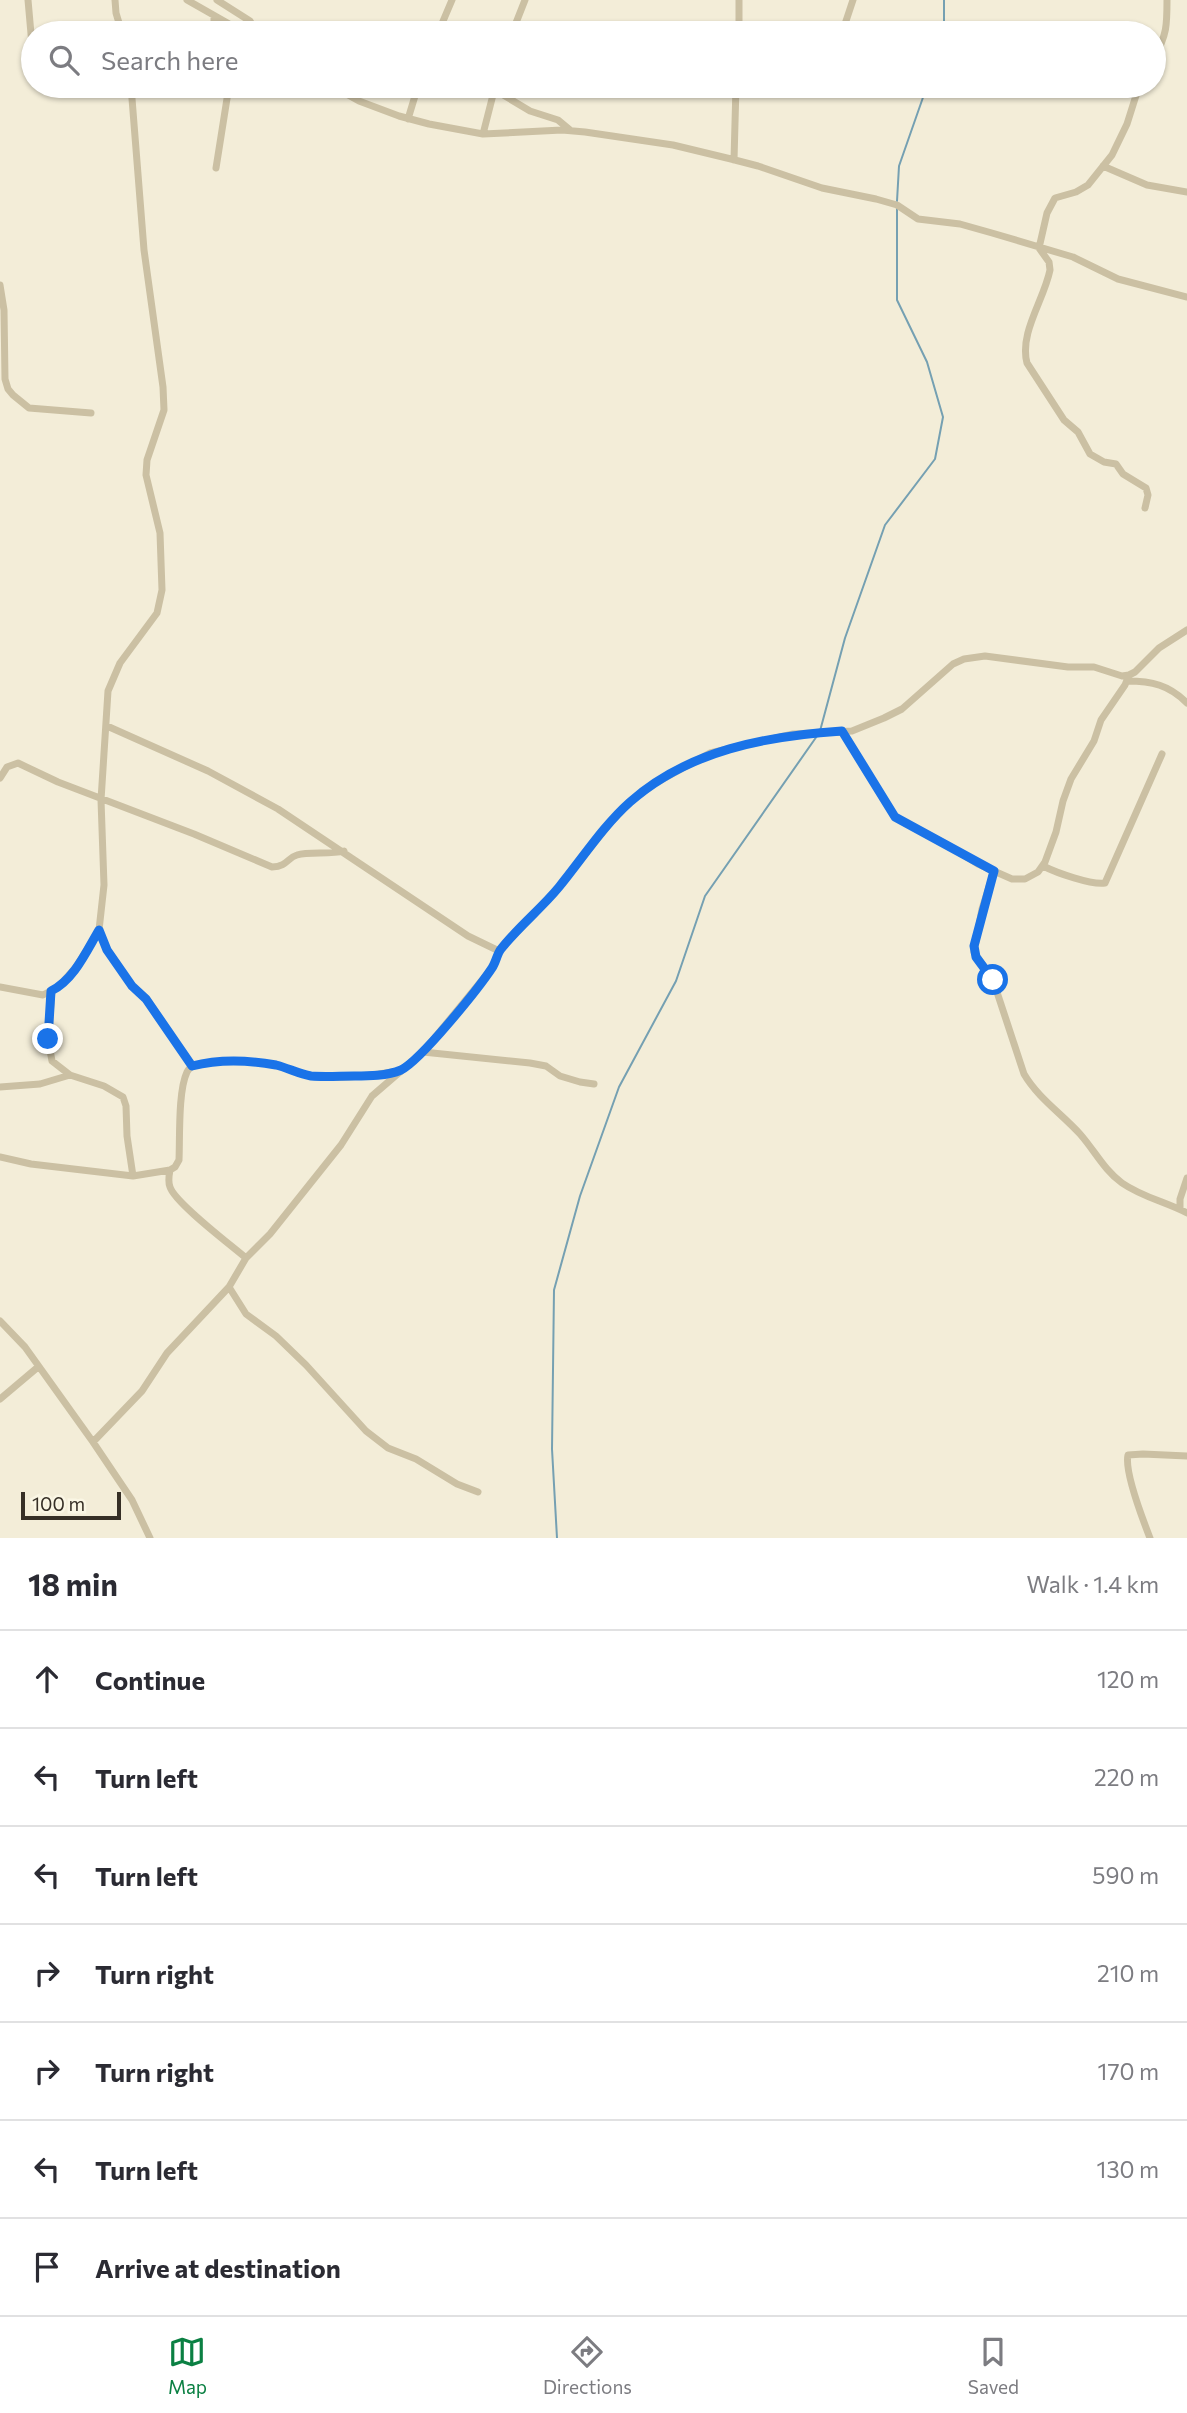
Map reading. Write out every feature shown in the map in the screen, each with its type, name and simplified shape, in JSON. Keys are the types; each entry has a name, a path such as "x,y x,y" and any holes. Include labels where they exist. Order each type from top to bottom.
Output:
{"street":[{"path":"29,0 30,21"},
{"path":"115,0 118,21"},
{"path":"187,0 223,21"},
{"path":"217,0 250,21"},
{"path":"443,21 452,0"},
{"path":"517,21 525,0"},
{"path":"739,0 739,21"},
{"path":"846,21 853,0"},
{"path":"1166,32 1169,21 1167,0"},
{"path":"214,16 214,21"},
{"path":"0,986 43,995 51,991 76,967 99,930 104,885 101,800 110,682 120,663 157,613 162,590 160,533 146,475 147,460 164,410 163,387 144,250 132,98"},
{"path":"216,168 227,98"},
{"path":"354,98 408,119 483,134 571,131 673,145 734,160 822,188 897,205 918,219 960,224 1077,259 1118,279 1187,297"},
{"path":"408,119 414,98"},
{"path":"483,134 492,98"},
{"path":"510,98 530,111 558,120 571,131"},
{"path":"734,160 736,98"},
{"path":"1135,98 1117,147 1103,166 1088,185 1076,192 1055,198 1047,212 1040,248 1049,262 1050,270 1026,342 1027,363 1065,420 1079,432 1090,454 1104,462 1116,464 1123,474 1146,488 1148,499 1144,508"},
{"path":"1103,166 1147,185 1187,192"},
{"path":"0,285 4,310 5,379 8,389 29,408 90,413"},
{"path":"842,731 895,817 994,871 1012,879 1025,879 1043,866 1056,832 1063,801 1077,767 1094,741 1106,710 1128,678 1159,648 1187,630"},
{"path":"93,1442 142,1391 167,1353 229,1287 246,1258 270,1234 330,1159 372,1096 423,1052 492,968 499,951 555,892 611,822 630,802 654,784 710,753 793,734 852,731 902,709 953,664 975,656 1068,667 1094,667 1161,685 1171,689 1187,703"},
{"path":"107,726 218,776 278,809 460,930 499,951"},
{"path":"1043,866 1070,877 1097,884 1105,883 1162,754"},
{"path":"0,778 6,767 18,763 101,800 194,834 272,867 283,865 296,855 334,854 344,851"},
{"path":"994,871 982,909 974,952 993,980 1024,1074 1031,1086 1080,1134 1108,1172 1144,1196 1184,1211"},
{"path":"99,930 107,950 132,986 146,999 192,1066"},
{"path":"51,991 48,1039 52,1061 70,1075 104,1086 123,1097 133,1176"},
{"path":"423,1052 547,1066 560,1076 594,1084"},
{"path":"0,1157 31,1164 133,1176 170,1170 179,1160 182,1096 187,1072 192,1066 209,1062 256,1062 308,1076 379,1075 400,1071"},
{"path":"0,1087 40,1084 70,1075"},
{"path":"170,1170 170,1187 173,1193 194,1215 246,1258"},
{"path":"1184,1211 1180,1199 1187,1178"},
{"path":"229,1287 246,1314 276,1336 306,1365 366,1431 388,1448 478,1492"},
{"path":"0,1321 25,1347 93,1442 132,1500 150,1538"},
{"path":"0,1399 38,1367"},
{"path":"1150,1538 1131,1480 1128,1455 1187,1456"}],"waterway":[{"path":"944,0 944,21"},
{"path":"897,201 899,166 923,98"},
{"path":"820,731 845,638 885,525 935,459 943,417 927,362 897,300 897,207"},
{"path":"557,1538 552,1449 554,1290 580,1196 619,1087 676,981 705,896 817,736"}],"route":[{"path":"48,1039 51,991 76,967 99,930 107,950 132,986 146,999 192,1066 209,1062 256,1062 294,1070 308,1076 363,1076 400,1071 414,1061 448,1023 492,968 499,951 555,892 630,802 654,784 710,753 793,734 842,731 895,817 994,871 974,946 976,957 993,980"}]}
